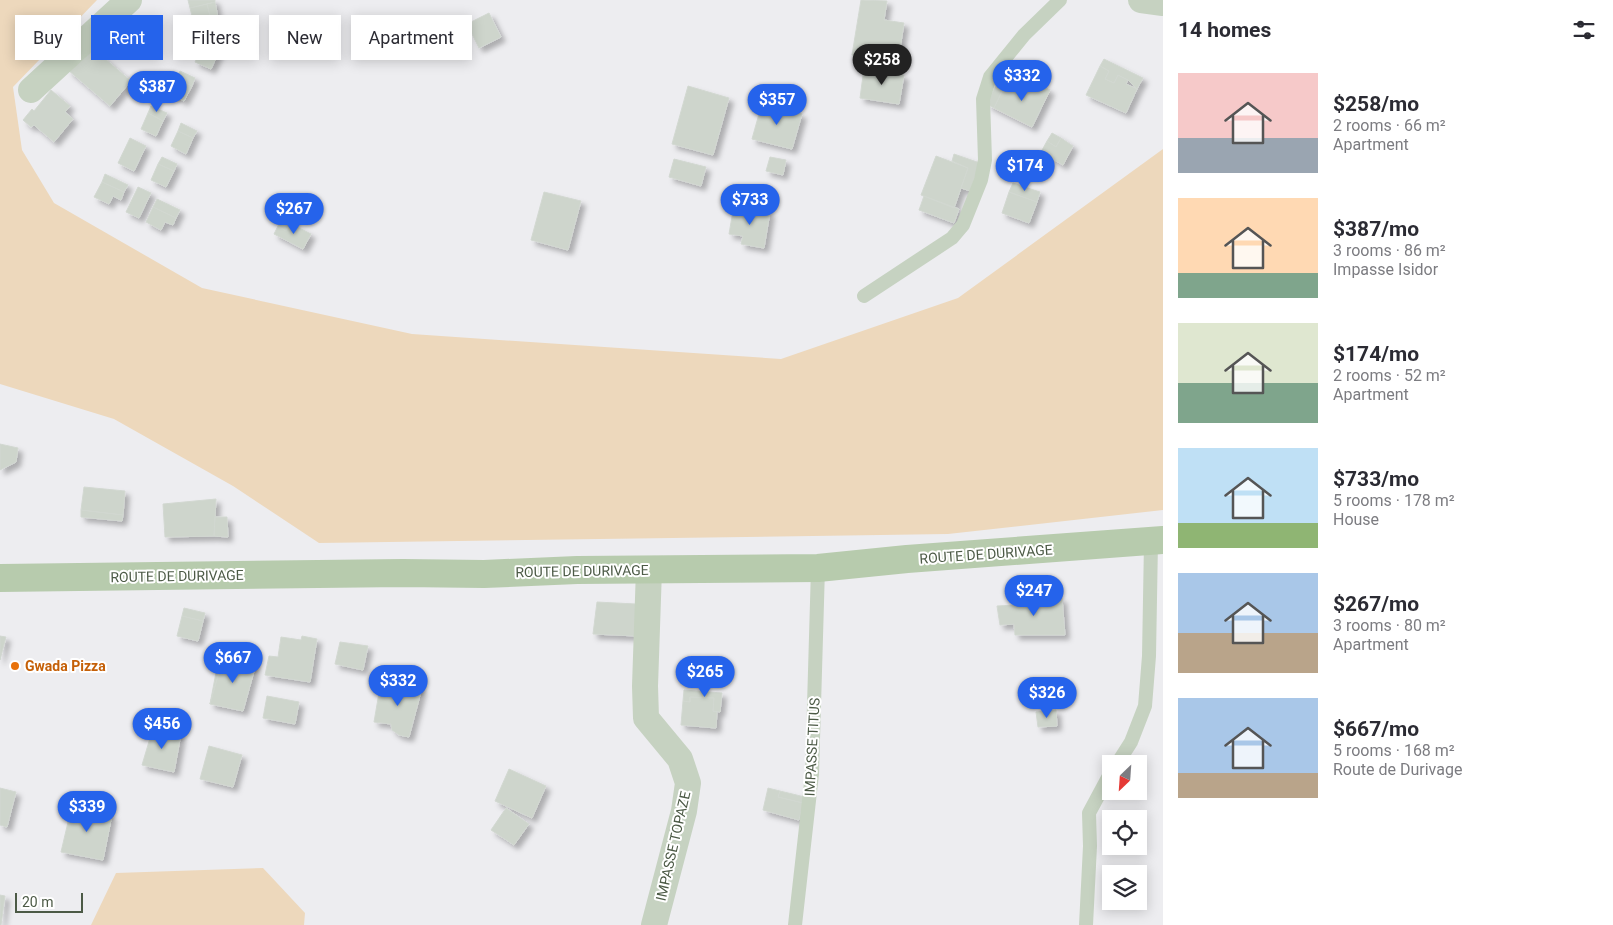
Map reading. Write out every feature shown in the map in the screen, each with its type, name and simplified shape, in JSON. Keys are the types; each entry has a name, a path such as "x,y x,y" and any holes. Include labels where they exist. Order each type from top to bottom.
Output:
{"main road":[{"name":"ROUTE DE DURIVAGE","path":"0,578 404,573 484,574 577,570 818,568 907,559 1157,541"}],"street":[{"path":"31,90 129,0"},
{"path":"1141,0 1163,3"},
{"name":"IMPASSE TOPAZE","path":"649,569 645,686 646,718 680,759 688,783 684,811 654,925"}],"lane":[{"path":"864,296 952,238 963,225 981,180 985,160 983,99 990,77 1024,35 1060,0"},
{"path":"1123,755 1131,742 1146,706 1157,541"},
{"name":"IMPASSE TITUS","path":"795,925 812,774 818,568"},
{"path":"1086,925 1090,846 1089,813 1102,789"}],"shaded area":[{"path":"0,0 97,0 81,17 81,15 15,15 15,60 39,60 13,87 22,150 54,203 202,288 412,334 781,359 958,298 1163,149 1163,510 948,534 319,543 233,486 114,419 0,384"},
{"path":"263,868 305,913 304,925 91,925 116,873"}],"building":[{"path":"188,0 215,0 215,2 190,8"},
{"path":"861,0 887,1 884,20 904,23 898,62 852,55"},
{"path":"215,2 217,15 210,15 207,4"},
{"path":"207,4 210,15 192,15 190,8"},
{"path":"489,13 501,37 479,48 472,34 472,22"},
{"path":"89,45 91,47 91,60 106,60 131,81 110,106 68,70 76,60 81,60 81,55"},
{"path":"1104,59 1143,78 1137,89 1128,80 1118,75 1114,83 1105,79 1109,71 1100,66"},
{"path":"196,60 215,60 211,69 195,62"},
{"path":"1100,66 1109,71 1105,79 1114,83 1118,75 1128,80 1126,84 1137,89 1126,113 1086,95"},
{"path":"864,68 904,75 899,104 860,98"},
{"path":"1004,68 1034,82 1030,90 1008,79 994,108 987,104"},
{"path":"180,71 195,78 192,86 176,78"},
{"path":"176,78 192,86 184,101 169,94"},
{"path":"1008,79 1030,90 1034,82 1050,90 1032,127 994,108"},
{"path":"688,86 729,98 713,155 672,144"},
{"path":"51,90 70,106 65,112 73,119 54,142 34,125 31,127 23,120 32,109 34,111"},
{"path":"762,103 802,114 792,149 752,139"},
{"path":"151,106 167,113 163,121 148,113"},
{"path":"148,113 163,121 156,136 141,129"},
{"path":"181,123 197,131 193,138 178,131"},
{"path":"178,131 193,138 186,154 171,146"},
{"path":"1052,133 1061,138 1056,147 1047,141"},
{"path":"130,138 146,146 134,171 118,163"},
{"path":"1061,138 1073,146 1063,165 1041,152 1047,141 1056,147"},
{"path":"954,154 980,163 970,191 961,188 968,168 952,161"},
{"path":"936,156 968,168 954,208 921,195"},
{"path":"162,157 177,164 174,171 158,164"},
{"path":"770,157 786,160 783,175 766,171"},
{"path":"674,159 706,167 701,186 669,177"},
{"path":"158,164 174,171 166,187 151,180"},
{"path":"105,174 128,185 124,192 102,182"},
{"path":"102,182 124,192 121,200 113,196 109,204 94,197"},
{"path":"1013,183 1040,192 1037,202 1009,192"},
{"path":"138,187 151,193 139,218 126,212"},
{"path":"544,192 581,201 568,250 531,240"},
{"path":"1009,192 1037,202 1029,223 1002,213"},
{"path":"924,196 959,209 954,223 919,210"},
{"path":"157,199 180,210 176,218 153,207"},
{"path":"734,205 770,212 764,248 741,244 743,236 729,234"},
{"path":"153,207 176,218 173,225 165,222 161,230 146,222"},
{"path":"282,219 290,223 286,231 278,226"},
{"path":"290,223 311,234 303,249 274,234 278,226 286,231"},
{"path":"0,444 18,448 16,462 0,470"},
{"path":"84,487 125,491 123,515 81,510"},
{"path":"216,499 214,536 165,537 163,504"},
{"path":"81,510 123,515 122,521 81,517"},
{"path":"215,517 227,517 228,537 214,536"},
{"path":"1062,598 1065,635 1015,635 1014,624 1000,625 997,606 1015,605 1017,599"},
{"path":"597,602 636,604 637,636 593,634"},
{"path":"184,608 205,613 203,621 182,616"},
{"path":"182,616 203,621 198,641 177,636"},
{"path":"0,636 6,637 0,660"},
{"path":"302,636 317,639 310,682 265,675 269,656 278,657 281,637 301,640"},
{"path":"340,642 368,646 363,670 335,664"},
{"path":"219,657 223,658 210,704"},
{"path":"223,658 256,664 243,711 210,704"},
{"path":"381,681 422,688 409,737 399,735 392,730 391,724 374,722"},
{"path":"684,690 722,693 720,712 713,711 714,698 690,697 690,702 683,701"},
{"path":"267,696 299,702 295,724 263,718"},
{"path":"690,697 714,698 713,711 717,712 716,728 681,725 683,701 690,702"},
{"path":"1056,710 1057,726 1038,727 1036,712"},
{"path":"153,728 181,734 174,772 142,765"},
{"path":"209,746 242,755 233,787 200,779"},
{"path":"509,769 546,786 532,818 495,801"},
{"path":"0,788 16,792 7,827 0,825"},
{"path":"768,788 780,791 778,797 803,803 799,820 763,810"},
{"path":"780,791 805,797 803,803 778,797"},
{"path":"72,805 112,815 103,860 61,852"},
{"path":"506,808 529,824 514,845 491,830"},
{"path":"0,895 5,896 1,925 0,925"}],"place":[{"name":"Gwada Pizza","path":"15,666"}]}
